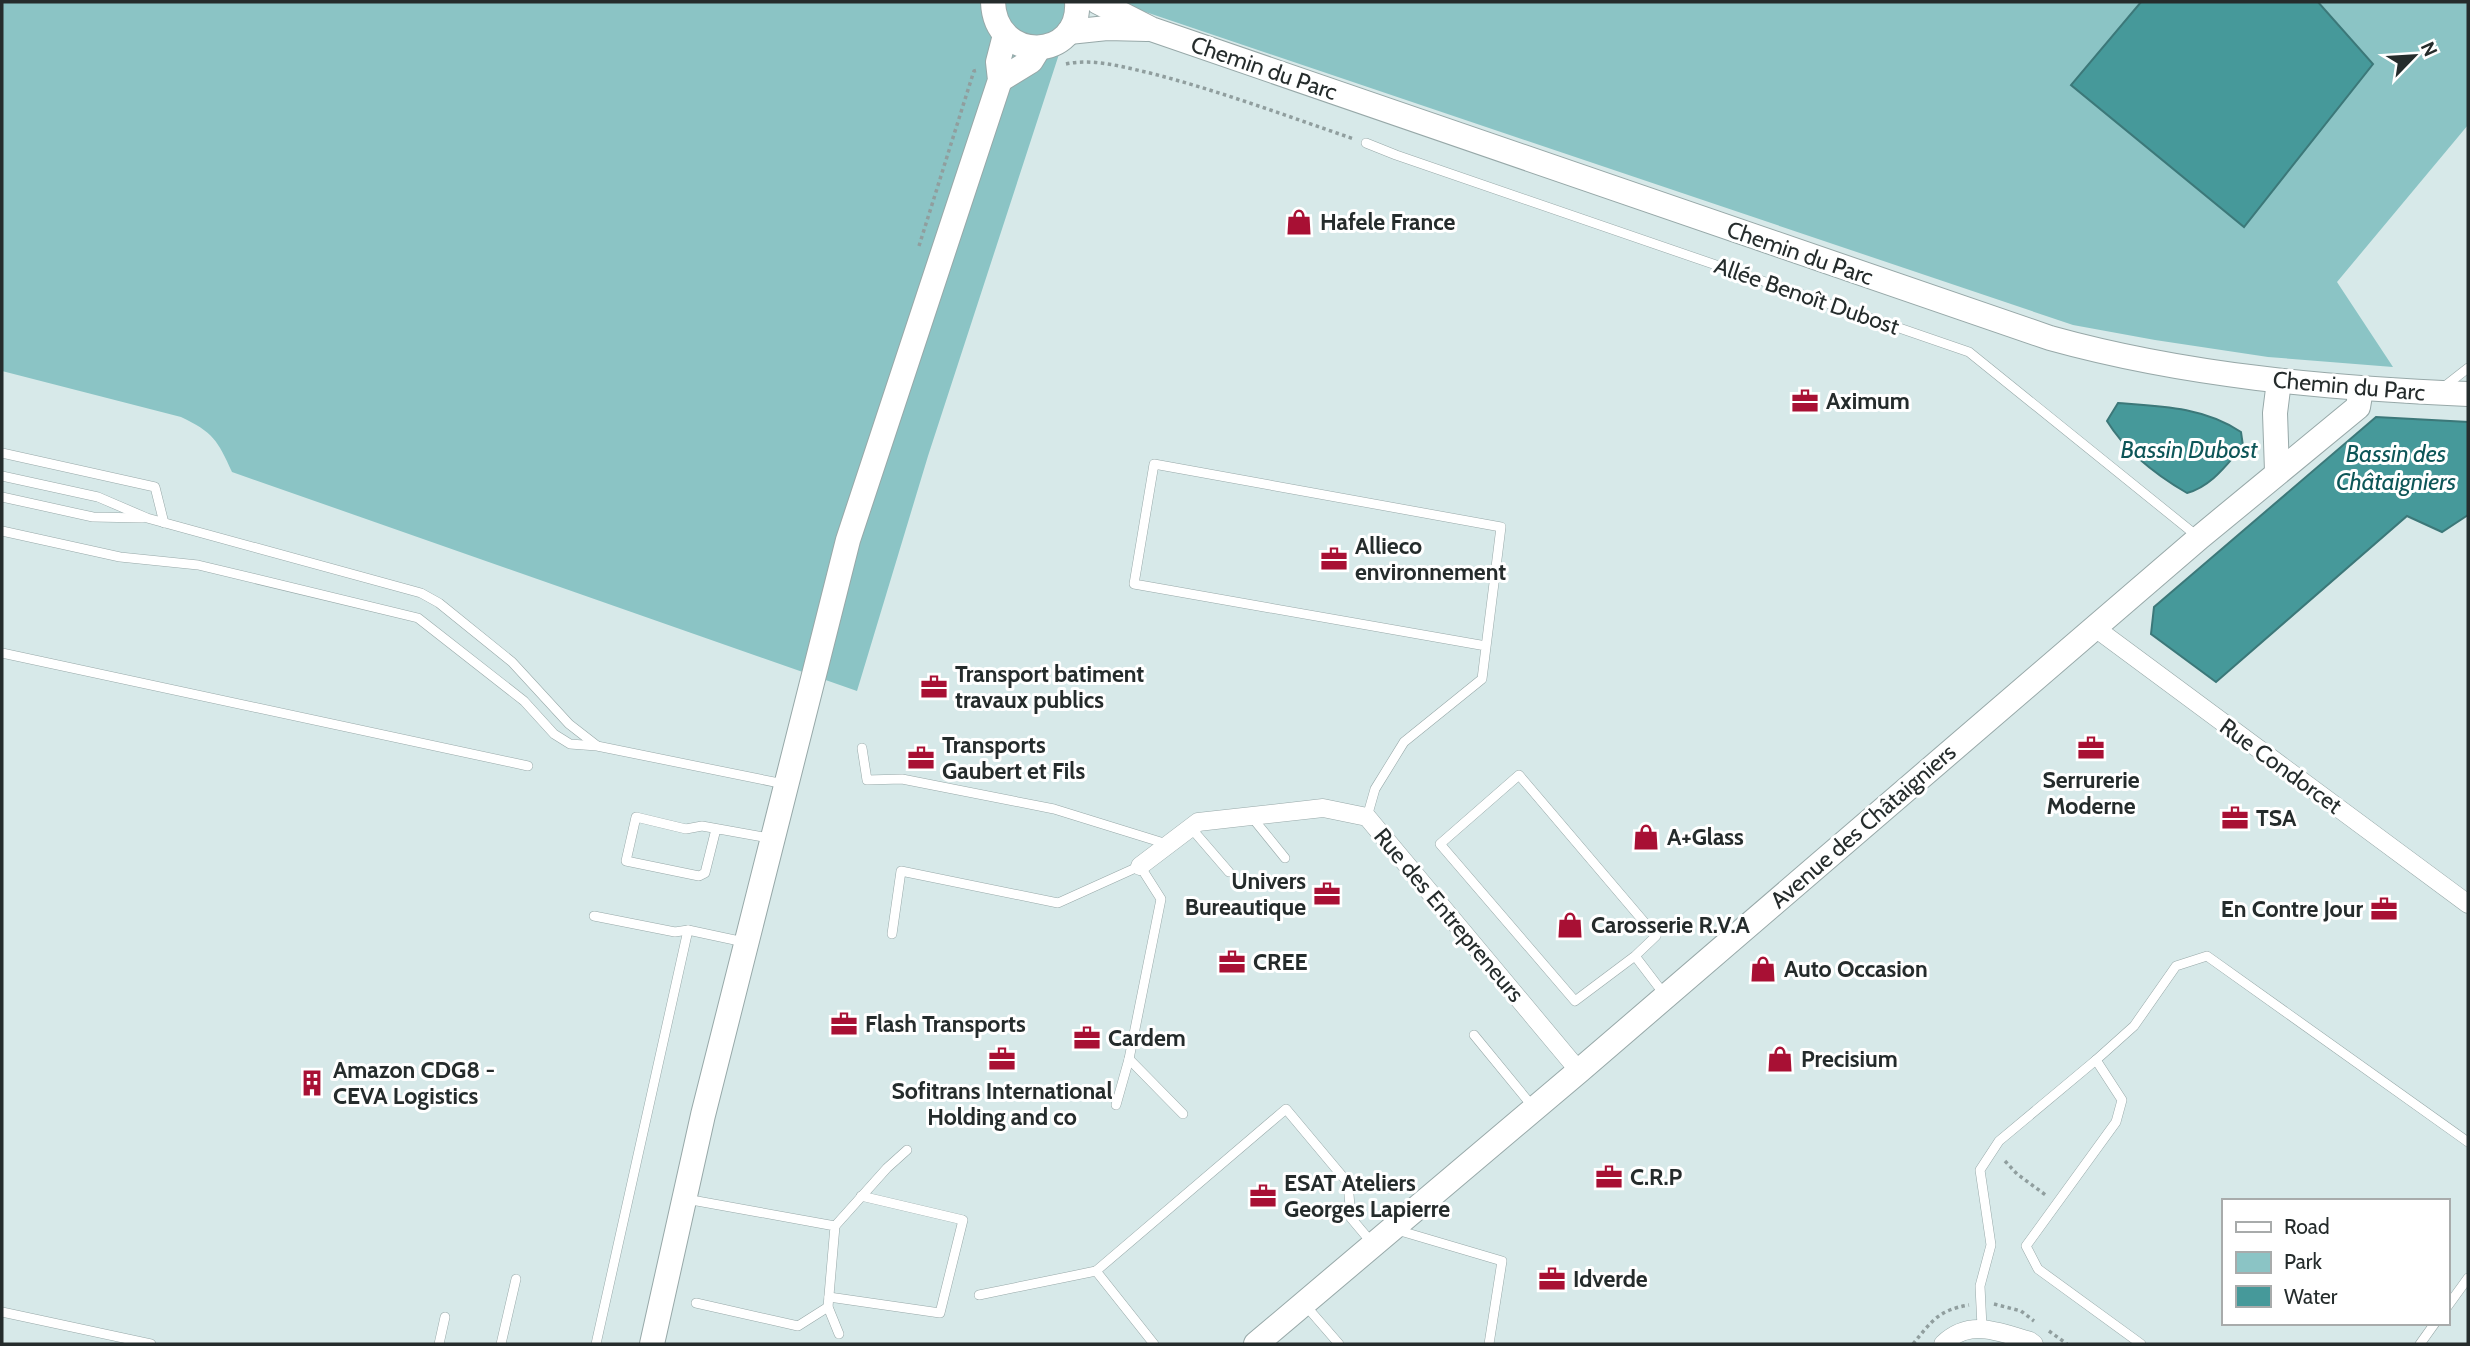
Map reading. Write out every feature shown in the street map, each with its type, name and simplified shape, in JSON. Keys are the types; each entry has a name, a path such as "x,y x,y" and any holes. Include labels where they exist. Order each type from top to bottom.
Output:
{"street":[{"path":"1000,80 1031,61 1047,57 1069,32 1077,15 1077,2"},
{"path":"1098,2 1151,29"},
{"path":"988,5 1005,35 1015,43 1047,57"},
{"path":"1069,32 1107,28 1151,29"},
{"name":"Chemin du Parc","path":"1151,29 2050,338 2152,363 2279,381 2361,389 2468,394"},
{"path":"652,1344 703,1115 848,540 1000,80 998,62 1005,35"},
{"path":"2277,471 2275,412 2279,381"},
{"name":"Avenue des Châtaigniers","path":"1261,1343 1304,1303 2094,627 2277,471 2358,407 2361,389"},
{"name":"Rue Condorcet","path":"2094,627 2468,904"},
{"name":"Rue des Entrepreneurs","path":"1140,866 1198,822 1323,808 1367,817 1579,1070"},
{"path":"1943,1344 1953,1334 1982,1327 2034,1344"}],"lane":[{"name":"Allée Benoît Dubost","path":"1366,143 1969,352 2199,538"},
{"path":"2436,393 2468,368"},
{"path":"2,453 155,487 164,523"},
{"path":"1367,817 1375,789 1404,742 1482,679 1501,527 1154,464 1133,583 1486,646"},
{"path":"2,476 98,497 147,518 421,593 439,603 512,662 569,724 597,746"},
{"path":"2,496 93,517 147,518"},
{"path":"2,531 120,557 198,565 418,618 524,701 554,734 570,744 597,746 785,784"},
{"path":"2,653 528,766"},
{"path":"862,748 867,780 902,779 1054,809 1168,845"},
{"path":"1519,775 1656,936 1635,956 1575,1001 1440,844 1519,775"},
{"path":"1251,816 1286,858"},
{"path":"716,829 705,873 699,876 625,861 636,817 686,829 702,826 771,839"},
{"path":"1191,828 1228,872"},
{"path":"892,934 901,871 1058,903 1140,866 1161,899 1129,1059 1116,1105"},
{"path":"594,916 675,932 688,930 747,942"},
{"path":"596,1344 688,930"},
{"path":"1635,956 1665,996"},
{"path":"1982,1327 1980,1286 1991,1245 1980,1170 1999,1141 2134,1026 2176,966 2207,956 2468,1142"},
{"path":"1474,1035 1535,1108"},
{"path":"1129,1059 1183,1114"},
{"path":"2096,1060 2122,1100 2116,1122 2026,1246 2038,1269 2141,1344"},
{"path":"979,1295 1096,1271 1286,1108 1348,1184 1351,1219 1373,1244"},
{"path":"839,1334 828,1302 835,1226 906,1150"},
{"path":"696,1303 799,1326 828,1302 940,1313 963,1220 861,1196"},
{"path":"684,1199 835,1226"},
{"path":"1392,1228 1502,1261 1489,1344"},
{"path":"1096,1271 1154,1344"},
{"path":"2449,1304 2468,1278"},
{"path":"501,1344 516,1279"},
{"path":"1304,1303 1339,1344"},
{"path":"2,1312 151,1344"},
{"path":"439,1344 445,1317"},
{"path":"2420,1344 2434,1325"}],"path":[{"path":"1047,57 1126,67 1182,81 1366,143"},
{"path":"1994,1149 2017,1174 2057,1204"}],"green space":[{"path":"2,2 1076,2 928,456 857,691 232,472 213,438 181,417 2,371"},
{"path":"1116,2 2468,2 2468,125 2337,282 2393,367 2268,357 2073,325"}],"water":[{"path":"2141,2 2318,2 2373,64 2244,227 2071,85"},
{"name":"Bassin Dubost","path":"2118,403 2181,409 2212,417 2241,432 2243,446 2211,480 2187,493 2142,462 2123,443 2107,421"},
{"name":"Bassin des Châtaigniers","path":"2376,417 2468,422 2468,515 2442,532 2407,516 2216,682 2151,634 2154,607"}],"place":[{"name":"Hafele France","path":"1299,222"},
{"name":"Aximum","path":"1805,401"},
{"name":"Allieco environnement","path":"1334,559"},
{"name":"Transport batiment travaux publics","path":"934,687"},
{"name":"Serrurerie Moderne","path":"2091,748"},
{"name":"Transports Gaubert et Fils","path":"921,758"},
{"name":"TSA","path":"2235,818"},
{"name":"A+Glass","path":"1646,837"},
{"name":"Univers Bureautique","path":"1327,894"},
{"name":"En Contre Jour","path":"2384,909"},
{"name":"Carosserie R.V.A","path":"1570,925"},
{"name":"CREE","path":"1232,962"},
{"name":"Auto Occasion","path":"1763,969"},
{"name":"Flash Transports","path":"844,1024"},
{"name":"Cardem","path":"1087,1038"},
{"name":"Sofitrans International Holding and co","path":"1002,1059"},
{"name":"Precisium","path":"1780,1059"},
{"name":"Amazon CDG8 - CEVA Logistics","path":"312,1083"},
{"name":"C.R.P","path":"1609,1177"},
{"name":"ESAT Ateliers Georges Lapierre","path":"1263,1196"},
{"name":"Idverde","path":"1552,1279"}]}
